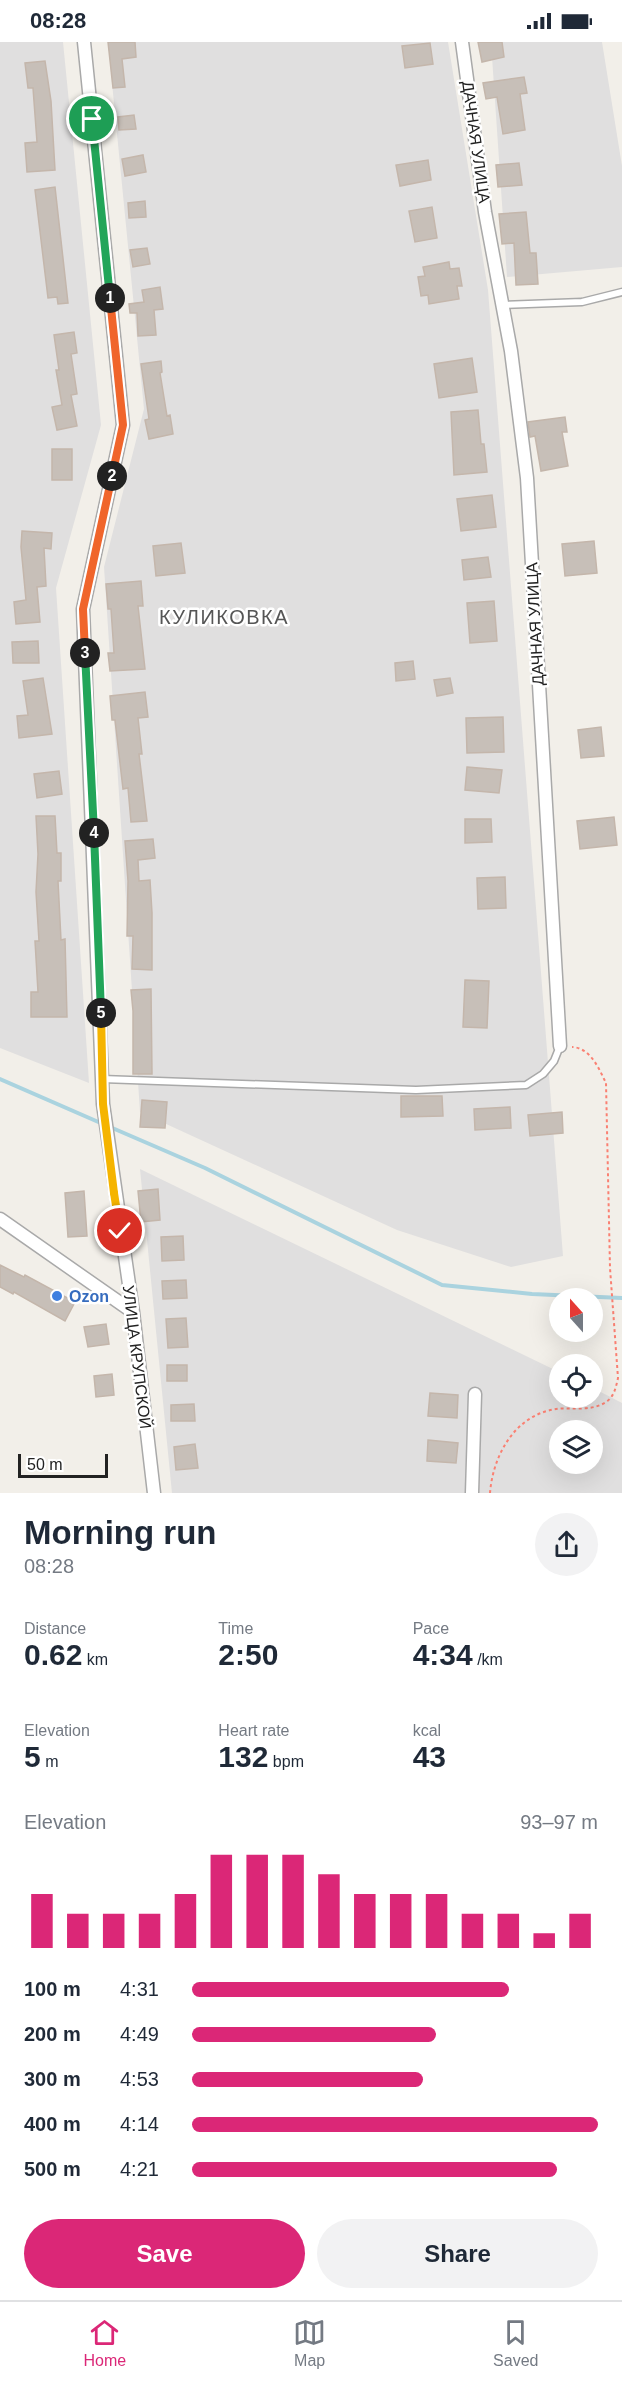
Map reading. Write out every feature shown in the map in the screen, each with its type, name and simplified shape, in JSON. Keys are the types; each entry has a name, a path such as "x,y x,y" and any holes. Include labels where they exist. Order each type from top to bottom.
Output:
{"street":[{"name":"УЛИЦА КРУПСКОЙ","path":"84,42 123,425 83,609 102,1079 108,1149 133,1312 154,1493"},
{"name":"ДАЧНАЯ УЛИЦА","path":"462,42 485,212 511,351 527,478 560,1046"},
{"path":"0,1219 133,1312"},
{"path":"472,1493 474,1394"}],"lane":[{"path":"503,305 582,302 622,292"},
{"path":"102,1079 416,1090 526,1084 543,1074 554,1061 560,1046"}],"path":[{"path":"490,1493 491,1479 505,1443 522,1422 535,1414 556,1409 584,1409 598,1406 608,1401 615,1391 618,1378 610,1268 606,1083 597,1063 579,1047 560,1046"}],"shaded area":[{"path":"0,42 63,42 101,425 56,588 89,1083 0,1048"},
{"path":"108,42 448,42 488,290 563,1256 511,1267 397,1230 140,1112 104,567 144,409"},
{"path":"491,42 602,42 622,166 622,267 507,277"},
{"path":"140,1169 549,1367 549,1408 603,1408 603,1393 622,1403 622,1493 172,1493"}],"building":[{"path":"108,42 135,42 136,57 122,59 125,87 113,88"},
{"path":"478,42 502,42 504,57 482,62"},
{"path":"430,43 433,64 405,68 402,46"},
{"path":"45,61 51,101 55,170 27,172 25,143 37,142 33,88 28,88 25,63"},
{"path":"524,77 527,93 520,94 525,130 503,134 497,97 486,99 483,83"},
{"path":"134,115 136,129 119,130 118,117"},
{"path":"143,155 146,172 125,176 122,159"},
{"path":"428,160 431,180 400,186 396,165"},
{"path":"519,163 522,185 498,187 496,165"},
{"path":"55,187 68,303 58,304 57,297 48,298 35,190"},
{"path":"145,201 146,217 129,218 128,203"},
{"path":"432,207 437,238 415,242 409,211"},
{"path":"526,212 530,253 536,253 538,284 516,285 514,243 502,244 499,214"},
{"path":"147,248 150,264 133,267 130,250"},
{"path":"449,262 450,269 459,268 462,286 457,286 459,299 429,304 428,295 421,296 418,277 425,276 423,267"},
{"path":"160,287 163,309 154,310 156,335 138,336 137,313 130,313 129,304 144,302 142,290"},
{"path":"74,332 77,353 71,354 77,394 71,395 77,426 57,430 52,407 62,405 56,370 59,370 54,335"},
{"path":"472,358 477,392 439,398 434,364"},
{"path":"161,361 162,372 160,373 167,416 170,415 173,434 149,439 145,420 149,419 141,364"},
{"path":"478,410 481,444 484,444 487,472 454,475 451,412"},
{"path":"565,417 567,432 562,432 568,466 541,471 535,436 530,437 528,422"},
{"path":"52,449 72,449 72,480 52,480"},
{"path":"492,495 496,527 461,531 457,499"},
{"path":"22,531 52,533 51,549 44,548 46,586 37,587 40,622 16,624 14,602 26,600 21,547"},
{"path":"594,541 597,573 565,576 562,544"},
{"path":"181,543 185,573 156,576 153,546"},
{"path":"488,557 491,577 464,580 462,560"},
{"path":"141,581 143,606 138,606 145,669 110,671 108,653 114,653 111,609 108,609 106,584"},
{"path":"494,601 497,641 470,643 467,603"},
{"path":"38,641 39,663 13,663 12,642"},
{"path":"413,661 415,679 396,681 395,663"},
{"path":"43,678 52,734 19,738 17,716 28,715 23,681"},
{"path":"450,678 453,693 437,696 434,680"},
{"path":"145,692 148,717 138,718 142,754 139,754 147,821 131,822 128,788 123,789 110,696"},
{"path":"503,717 504,752 467,753 466,718"},
{"path":"601,727 604,756 581,758 578,730"},
{"path":"467,767 502,770 499,793 465,790"},
{"path":"59,771 62,794 37,798 34,774"},
{"path":"36,816 55,816 57,853 61,853 61,881 58,881 61,940 65,939 67,1017 31,1017 31,992 38,992 35,941 39,941 36,892 38,854"},
{"path":"614,817 617,845 580,849 577,821"},
{"path":"465,819 491,819 492,842 465,843"},
{"path":"153,839 155,858 138,860 139,881 150,880 152,970 132,969 133,936 127,936 128,881 125,841"},
{"path":"505,877 506,908 478,909 477,878"},
{"path":"465,980 489,981 487,1028 463,1027"},
{"path":"151,989 152,1074 133,1074 131,990"},
{"path":"401,1096 442,1096 443,1116 401,1117"},
{"path":"142,1100 167,1102 165,1128 140,1127"},
{"path":"510,1107 511,1128 475,1130 474,1109"},
{"path":"562,1112 563,1133 530,1136 528,1115"},
{"path":"158,1189 160,1220 141,1222 138,1191"},
{"path":"84,1191 87,1236 68,1237 65,1193"},
{"path":"183,1236 184,1260 162,1261 161,1237"},
{"path":"0,1265 24,1277 25,1275 75,1302 65,1321 14,1292 13,1294 0,1287"},
{"path":"186,1280 187,1298 163,1299 162,1281"},
{"path":"186,1318 188,1347 168,1348 166,1319"},
{"path":"106,1324 109,1344 88,1347 84,1327"},
{"path":"167,1365 187,1365 187,1381 167,1381"},
{"path":"112,1374 114,1395 96,1397 94,1376"},
{"path":"430,1393 458,1395 457,1418 428,1416"},
{"path":"194,1404 195,1421 171,1421 171,1405"},
{"path":"428,1440 458,1443 456,1463 427,1461"},
{"path":"195,1444 198,1468 176,1470 174,1447"}],"waterway":[{"path":"0,1079 103,1124"},
{"path":"110,1127 205,1168 442,1285 532,1294 622,1298"}],"place":[{"name":"Ozon","path":"57,1296"}],"district":[{"name":"КУЛИКОВКА","path":"224,617"}],"route":[{"path":"92,119 123,425 83,609 103,1104 120,1231"}]}
